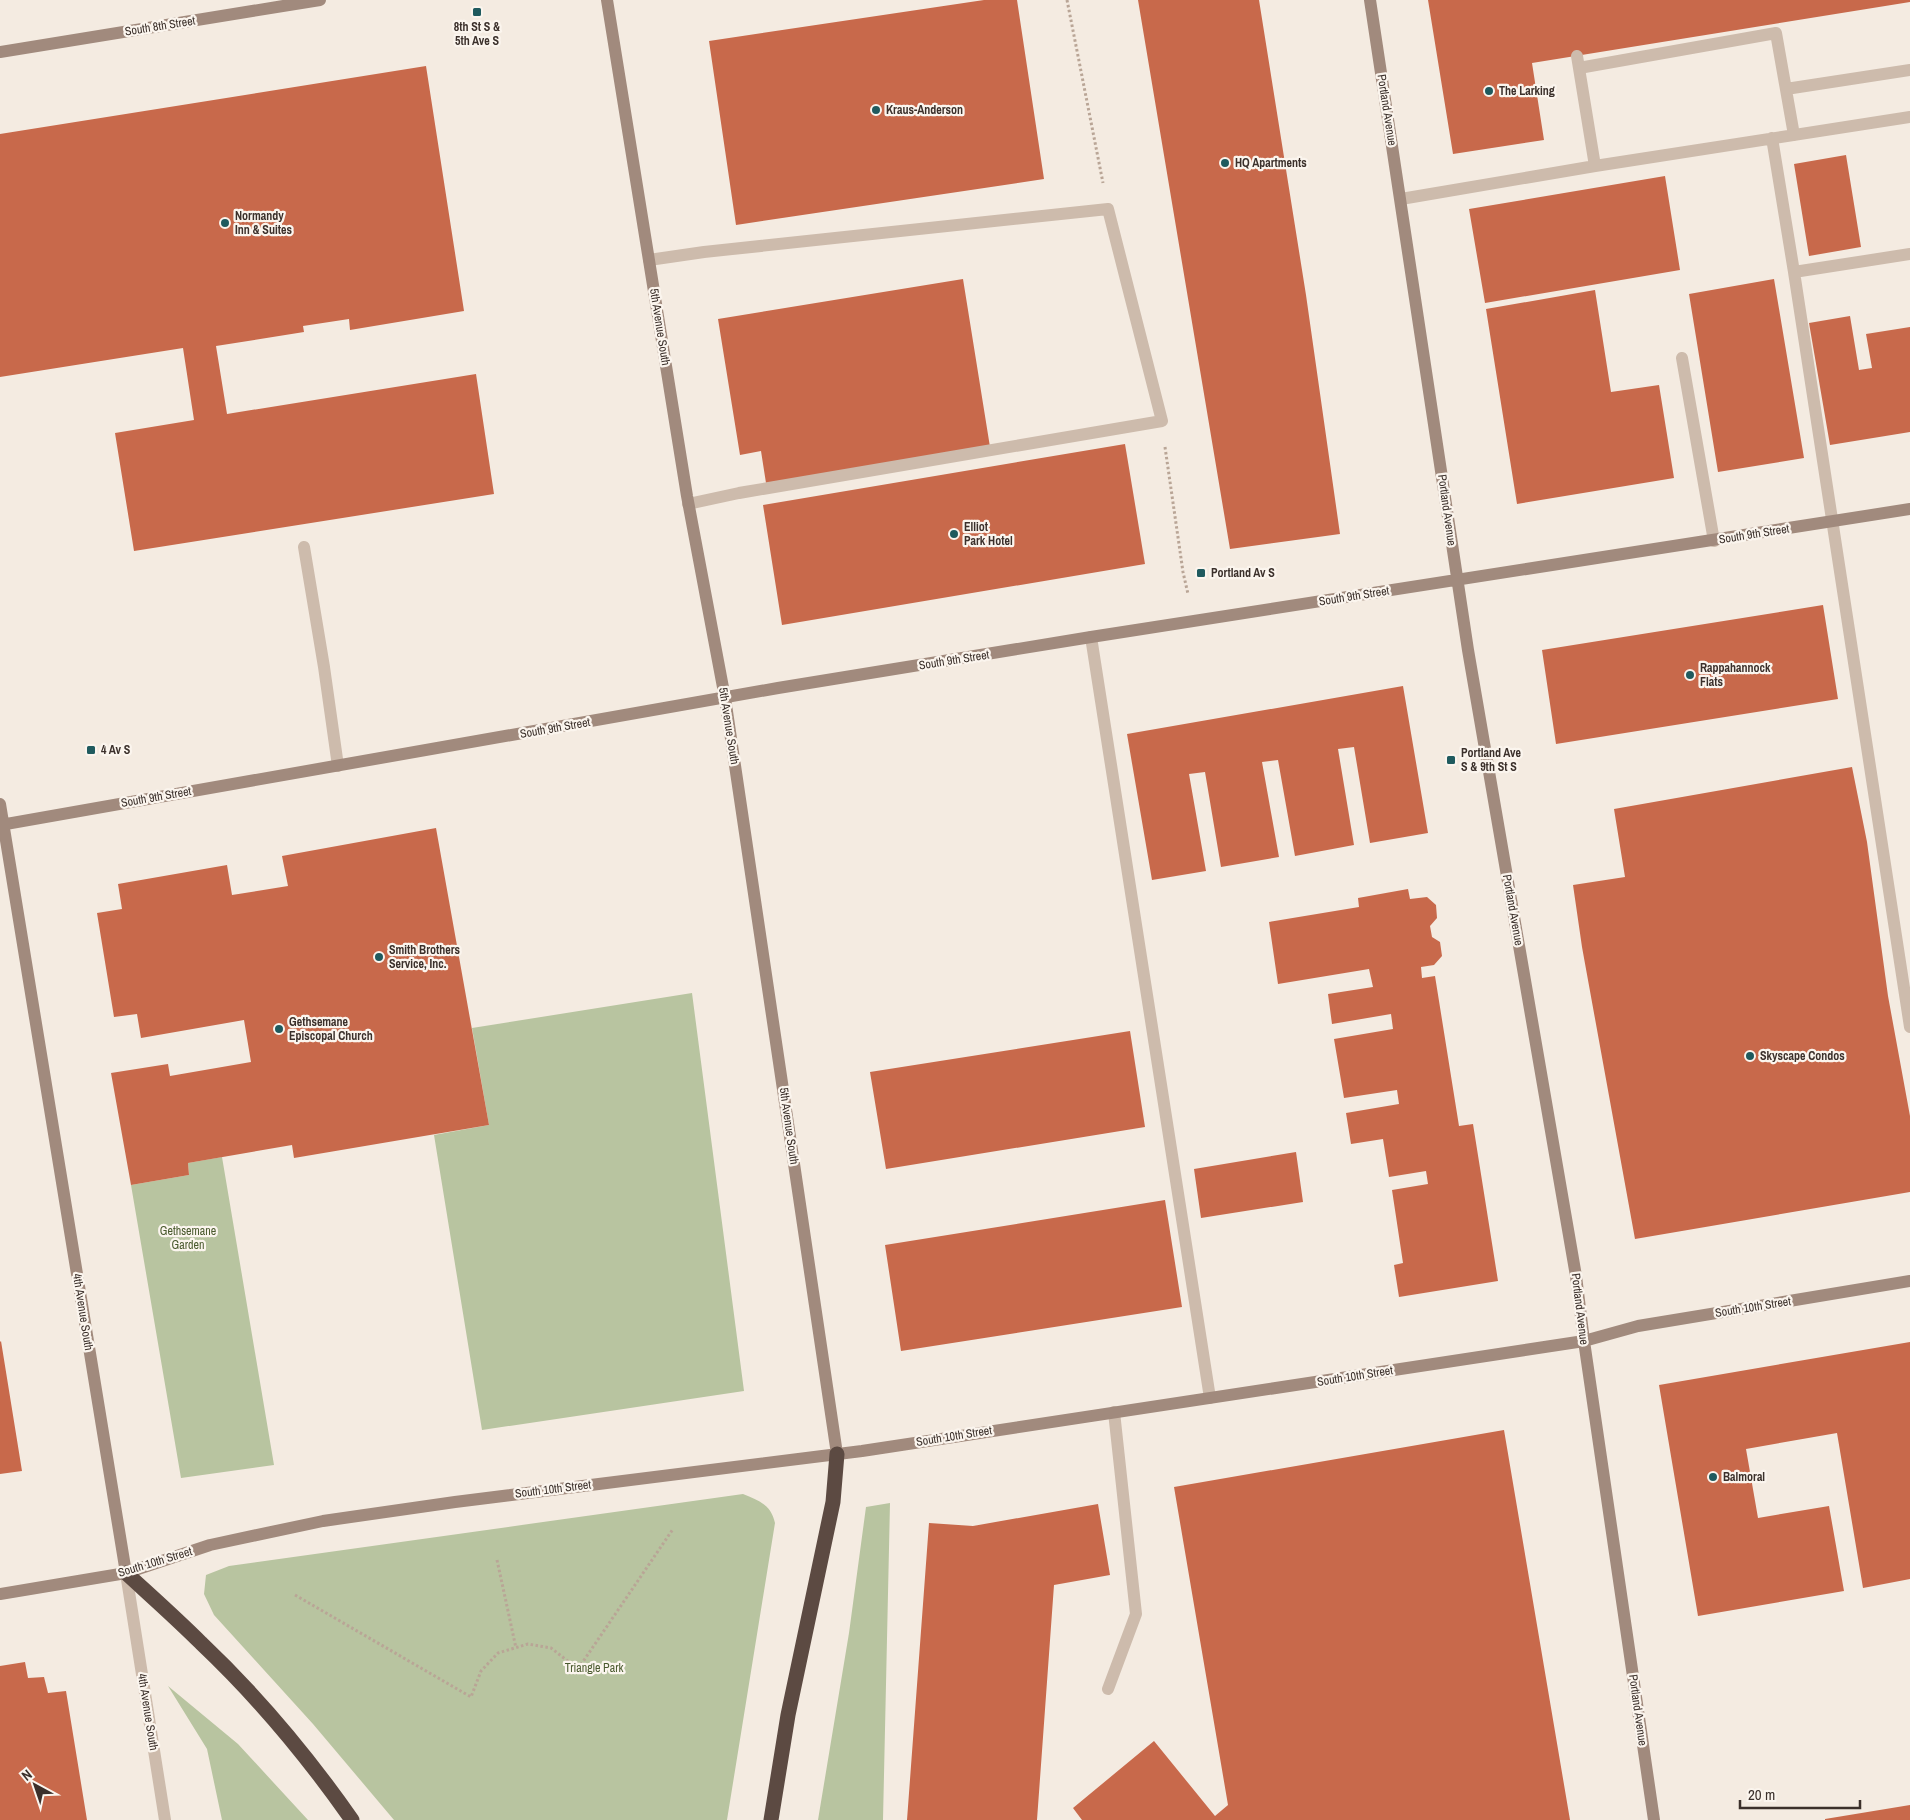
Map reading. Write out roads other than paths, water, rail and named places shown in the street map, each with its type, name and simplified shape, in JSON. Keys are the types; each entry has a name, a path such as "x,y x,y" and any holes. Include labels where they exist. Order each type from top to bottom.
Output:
{"highway":[{"path":"771,1820 788,1715 833,1502 838,1454"},
{"path":"126,1573 202,1643 253,1696 302,1754 352,1820"}],"street":[{"name":"South 8th Street","path":"0,52 320,0"},
{"name":"5th Avenue South","path":"607,0 688,504 726,698 838,1454"},
{"name":"Portland Avenue","path":"1370,0 1457,580 1576,1276 1654,1820"},
{"path":"1595,166 1578,62 1776,33 1794,135"},
{"path":"1786,89 1910,70"},
{"path":"1401,199 1595,166 1910,117"},
{"path":"1772,138 1833,521 1910,1027"},
{"path":"648,260 704,252 1108,209 1162,421 740,493 688,504"},
{"path":"1794,272 1910,254"},
{"path":"1682,358 1714,540"},
{"name":"South 9th Street","path":"2,825 726,698 1091,637 1910,509"},
{"path":"304,547 338,766"},
{"path":"1091,637 1210,1398"},
{"name":"4th Avenue South","path":"0,804 165,1820"},
{"name":"South 10th Street","path":"0,1594 126,1573 210,1545 323,1521 465,1500 838,1454 1210,1398 1584,1340 1638,1326 1910,1281"},
{"path":"1108,1690 1136,1614 1114,1412"}],"place":[{"name":"8th St S & 5th Ave S","path":"477,12"},
{"name":"The Larking","path":"1489,91"},
{"name":"Kraus-Anderson","path":"876,110"},
{"name":"HQ Apartments","path":"1225,163"},
{"name":"Normandy Inn & Suites","path":"225,223"},
{"name":"Elliot Park Hotel","path":"954,534"},
{"name":"Portland Av S","path":"1201,573"},
{"name":"Rappahannock Flats","path":"1690,675"},
{"name":"4 Av S","path":"91,750"},
{"name":"Portland Ave S & 9th St S","path":"1451,760"},
{"name":"Smith Brothers Service, Inc.","path":"379,957"},
{"name":"Gethsemane Episcopal Church","path":"279,1029"},
{"name":"Skyscape Condos","path":"1750,1056"},
{"name":"Balmoral","path":"1713,1477"}],"park label":[{"name":"Gethsemane Garden","path":"188,1238"},
{"name":"Triangle Park","path":"594,1668"}]}
